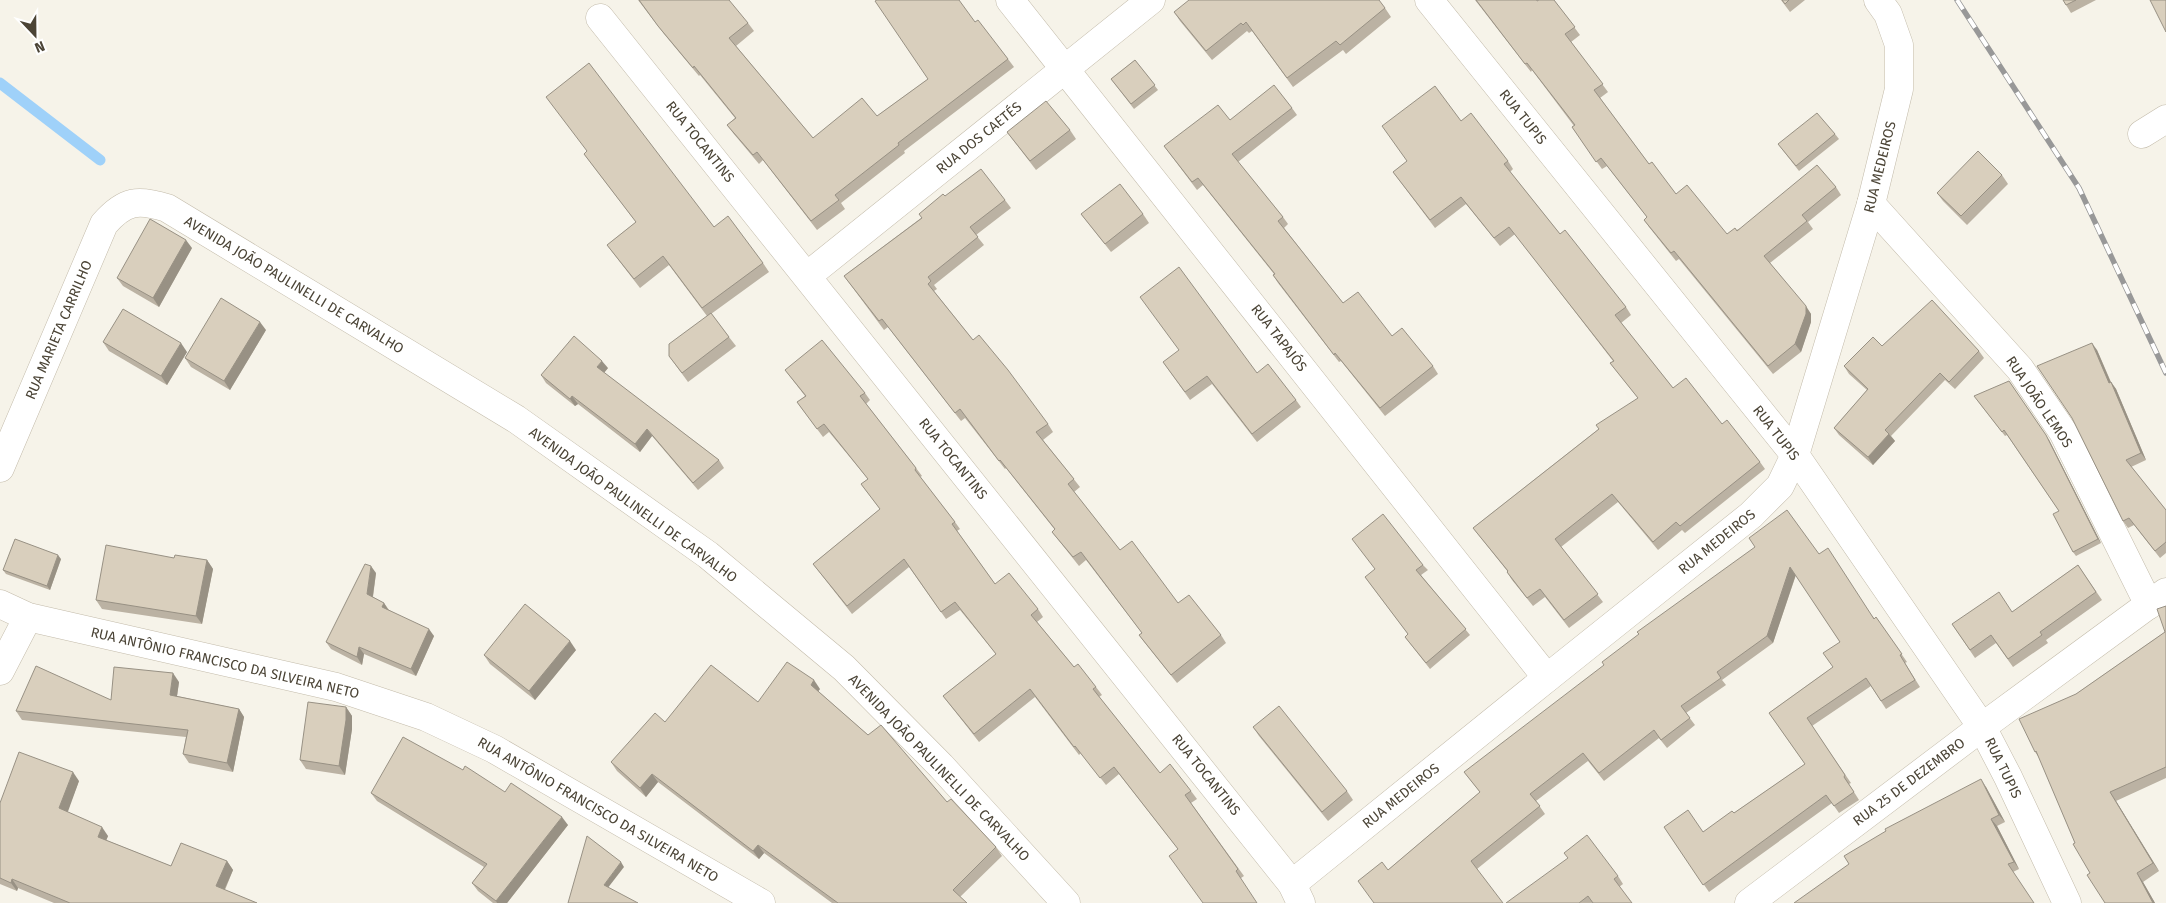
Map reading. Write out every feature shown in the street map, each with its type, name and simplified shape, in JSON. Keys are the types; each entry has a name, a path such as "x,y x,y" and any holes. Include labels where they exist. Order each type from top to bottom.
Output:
{"street":[{"name":"RUA TAPAJÓS","path":"1010,0 1066,68 1546,678"},
{"name":"RUA DOS CAETÉS","path":"807,276 1151,0"},
{"name":"RUA TUPIS","path":"1429,0 1795,455 1982,727 2067,903"},
{"name":"RUA MEDEIROS","path":"1297,893 1546,678 1751,515 1780,486 1795,455 1871,204 1899,89 1899,44 1888,14 1878,0"},
{"name":"RUA TOCANTINS","path":"600,18 1297,893"},
{"path":"2142,134 2166,118"},
{"name":"RUA MARIETA CARRILHO","path":"0,468 104,224 117,210 131,203"},
{"name":"AVENIDA JOÃO PAULINELLI DE CARVALHO","path":"131,203 150,203 167,208 516,419 708,555 844,668 941,766 1066,903"},
{"name":"RUA JOÃO LEMOS","path":"1871,204 2020,369 2062,432 2158,599"},
{"name":"RUA 25 DE DEZEMBRO","path":"1749,903 1982,727 2158,599"},
{"name":"RUA ANTÔNIO FRANCISCO DA SILVEIRA NETO","path":"0,604 28,617 336,687 426,717 494,749 760,903"},
{"path":"0,671 28,617"}],"building":[{"path":"639,0 729,0 748,23 729,38 813,138 862,98 877,116 928,79 875,1 877,0 959,0 975,22 978,20 1008,59 898,143 899,145 835,195 839,200 811,221 757,152 753,155 727,125 736,118 694,66 693,68 658,26"},
{"path":"1189,0 1379,0 1385,8 1340,45 1336,41 1287,78 1246,22 1243,25 1241,23 1206,51 1174,12"},
{"path":"1476,0 1554,0 1575,27 1565,34 1603,84 1594,90 1649,164 1652,162 1676,194 1687,185 1727,234 1735,228 1737,231 1817,165 1836,187 1802,215 1807,221 1764,256 1806,306 1806,314 1795,344 1768,366 1674,251 1671,253 1644,220 1647,217 1601,158 1596,162 1572,127 1575,125"},
{"path":"2063,0 2076,0 2066,5"},
{"path":"2150,0 2166,0 2166,32"},
{"path":"1135,60 1155,85 1131,104 1111,79"},
{"path":"589,63 714,227 728,216 763,263 702,308 663,256 634,279 607,245 636,222 584,154 587,151 546,97"},
{"path":"1274,85 1292,108 1232,154 1283,217 1278,221 1343,303 1358,292 1392,336 1402,328 1433,366 1380,408 1335,353 1334,355 1273,275 1275,274 1198,178 1192,182 1164,146 1218,105 1230,120"},
{"path":"1435,86 1461,121 1471,113 1508,161 1504,164 1560,234 1565,230 1626,307 1615,315 1673,388 1686,378 1722,424 1727,420 1760,462 1680,526 1676,522 1653,542 1612,494 1555,539 1598,594 1564,620 1540,589 1527,598 1473,528 1599,429 1596,425 1638,398 1610,363 1614,361 1509,227 1494,238 1461,197 1430,220 1393,172 1407,161 1382,126"},
{"path":"1046,101 1070,130 1030,161 1007,132"},
{"path":"1817,113 1835,134 1796,166 1778,144"},
{"path":"1978,151 2002,175 1961,216 1937,193"},
{"path":"981,169 1005,200 970,227 978,237 928,277 931,281 928,284 973,340 979,335 1048,424 1036,432 1074,479 1068,484 1120,550 1132,541 1178,603 1189,595 1221,635 1171,675 1139,635 1142,633 1081,552 1073,557 1052,532 1055,529 999,461 960,409 955,413 882,319 879,321 844,276 922,218 919,214 943,194 945,196"},
{"path":"1120,184 1143,214 1105,244 1081,214"},
{"path":"150,219 186,240 153,298 117,278"},
{"path":"1179,267 1257,373 1268,364 1296,400 1252,434 1207,376 1185,392 1163,362 1179,350 1140,297"},
{"path":"221,298 260,322 224,381 185,358"},
{"path":"1932,300 1979,351 1949,382 1940,373 1885,430 1889,434 1868,457 1834,428 1868,389 1844,366 1873,337 1882,346"},
{"path":"123,309 181,343 161,376 103,342"},
{"path":"711,313 729,337 682,373 669,356 669,344"},
{"path":"574,336 602,361 597,367 719,460 693,483 647,429 635,444 572,396 570,399 541,375"},
{"path":"822,340 865,393 860,396 955,522 952,524 995,584 1009,573 1038,609 1031,615 1074,667 1078,664 1096,687 1093,689 1160,773 1170,764 1191,791 1185,795 1238,869 1236,871 1257,903 1203,903 1169,856 1178,849 1114,767 1100,778 1030,689 974,734 943,696 996,654 955,602 941,612 904,559 847,606 813,564 880,509 861,484 868,479 824,424 817,429 797,402 806,396 785,370"},
{"path":"2092,343 2141,453 2126,460 2166,510 2166,542 2155,551 2129,518 2123,521 2072,418 2037,366"},
{"path":"2009,381 2046,435 2098,539 2073,552 2053,514 2059,511 2004,430 2002,432 1974,396"},
{"path":"1787,510 1819,554 1828,548 1874,619 1876,617 1902,654 1900,655 1915,680 1881,701 1866,678 1807,718 1845,775 1844,777 1854,792 1834,806 1826,795 1703,885 1664,827 1688,810 1703,832 1805,764 1769,713 1833,667 1823,653 1840,642 1790,567 1767,636 1717,672 1721,678 1681,706 1690,718 1661,740 1654,730 1599,773 1583,753 1530,794 1540,806 1471,861 1503,903 1374,903 1358,881 1382,862 1388,870 1480,792 1464,772 1604,665 1602,662 1639,634 1637,632 1755,547 1749,538"},
{"path":"1383,514 1423,565 1416,570 1466,629 1426,663 1405,637 1408,634 1365,577 1375,569 1352,539"},
{"path":"15,539 58,555 47,586 3,570"},
{"path":"106,545 174,558 175,555 207,560 196,616 96,600"},
{"path":"365,564 371,566 367,594 384,603 382,607 429,629 411,669 359,647 357,657 326,642"},
{"path":"2078,565 2096,592 2040,632 2042,635 2008,659 1991,635 1970,650 1952,624 1999,592 2012,612"},
{"path":"525,604 570,641 529,691 484,655"},
{"path":"2166,606 2166,767 2110,792 2153,863 2137,873 2153,903 2105,903 2087,875 2090,873 2073,844 2075,843 2036,751 2019,719 2076,694 2165,632 2157,609"},
{"path":"787,662 814,680 811,685 868,735 881,725 947,802 951,799 996,847 953,890 967,903 838,903 758,845 753,851 652,774 640,788 611,762 655,713 665,722 711,665 758,702"},
{"path":"36,666 111,700 114,667 173,673 170,695 239,709 227,763 183,754 188,730 16,711"},
{"path":"308,702 346,707 346,720 339,766 300,760"},
{"path":"1279,706 1347,791 1322,812 1253,727"},
{"path":"403,737 463,770 465,766 505,792 511,783 562,817 496,901 472,883 487,864 371,793"},
{"path":"19,752 73,772 59,808 102,827 98,837 171,866 181,843 227,861 216,886 257,903 70,903 12,879 11,883 0,878 0,803"},
{"path":"1981,779 1999,815 1991,819 2014,862 2008,864 2034,903 1794,903 1849,864 1844,856 1886,831 1885,829"},
{"path":"1587,835 1618,876 1614,879 1632,903 1593,903 1588,896 1579,903 1506,903 1568,858 1564,853"},
{"path":"587,836 621,862 604,885 638,903 568,903"}],"waterway":[{"path":"0,83 100,160"}],"railway":[{"path":"1957,0 2079,188 2166,373"}]}
